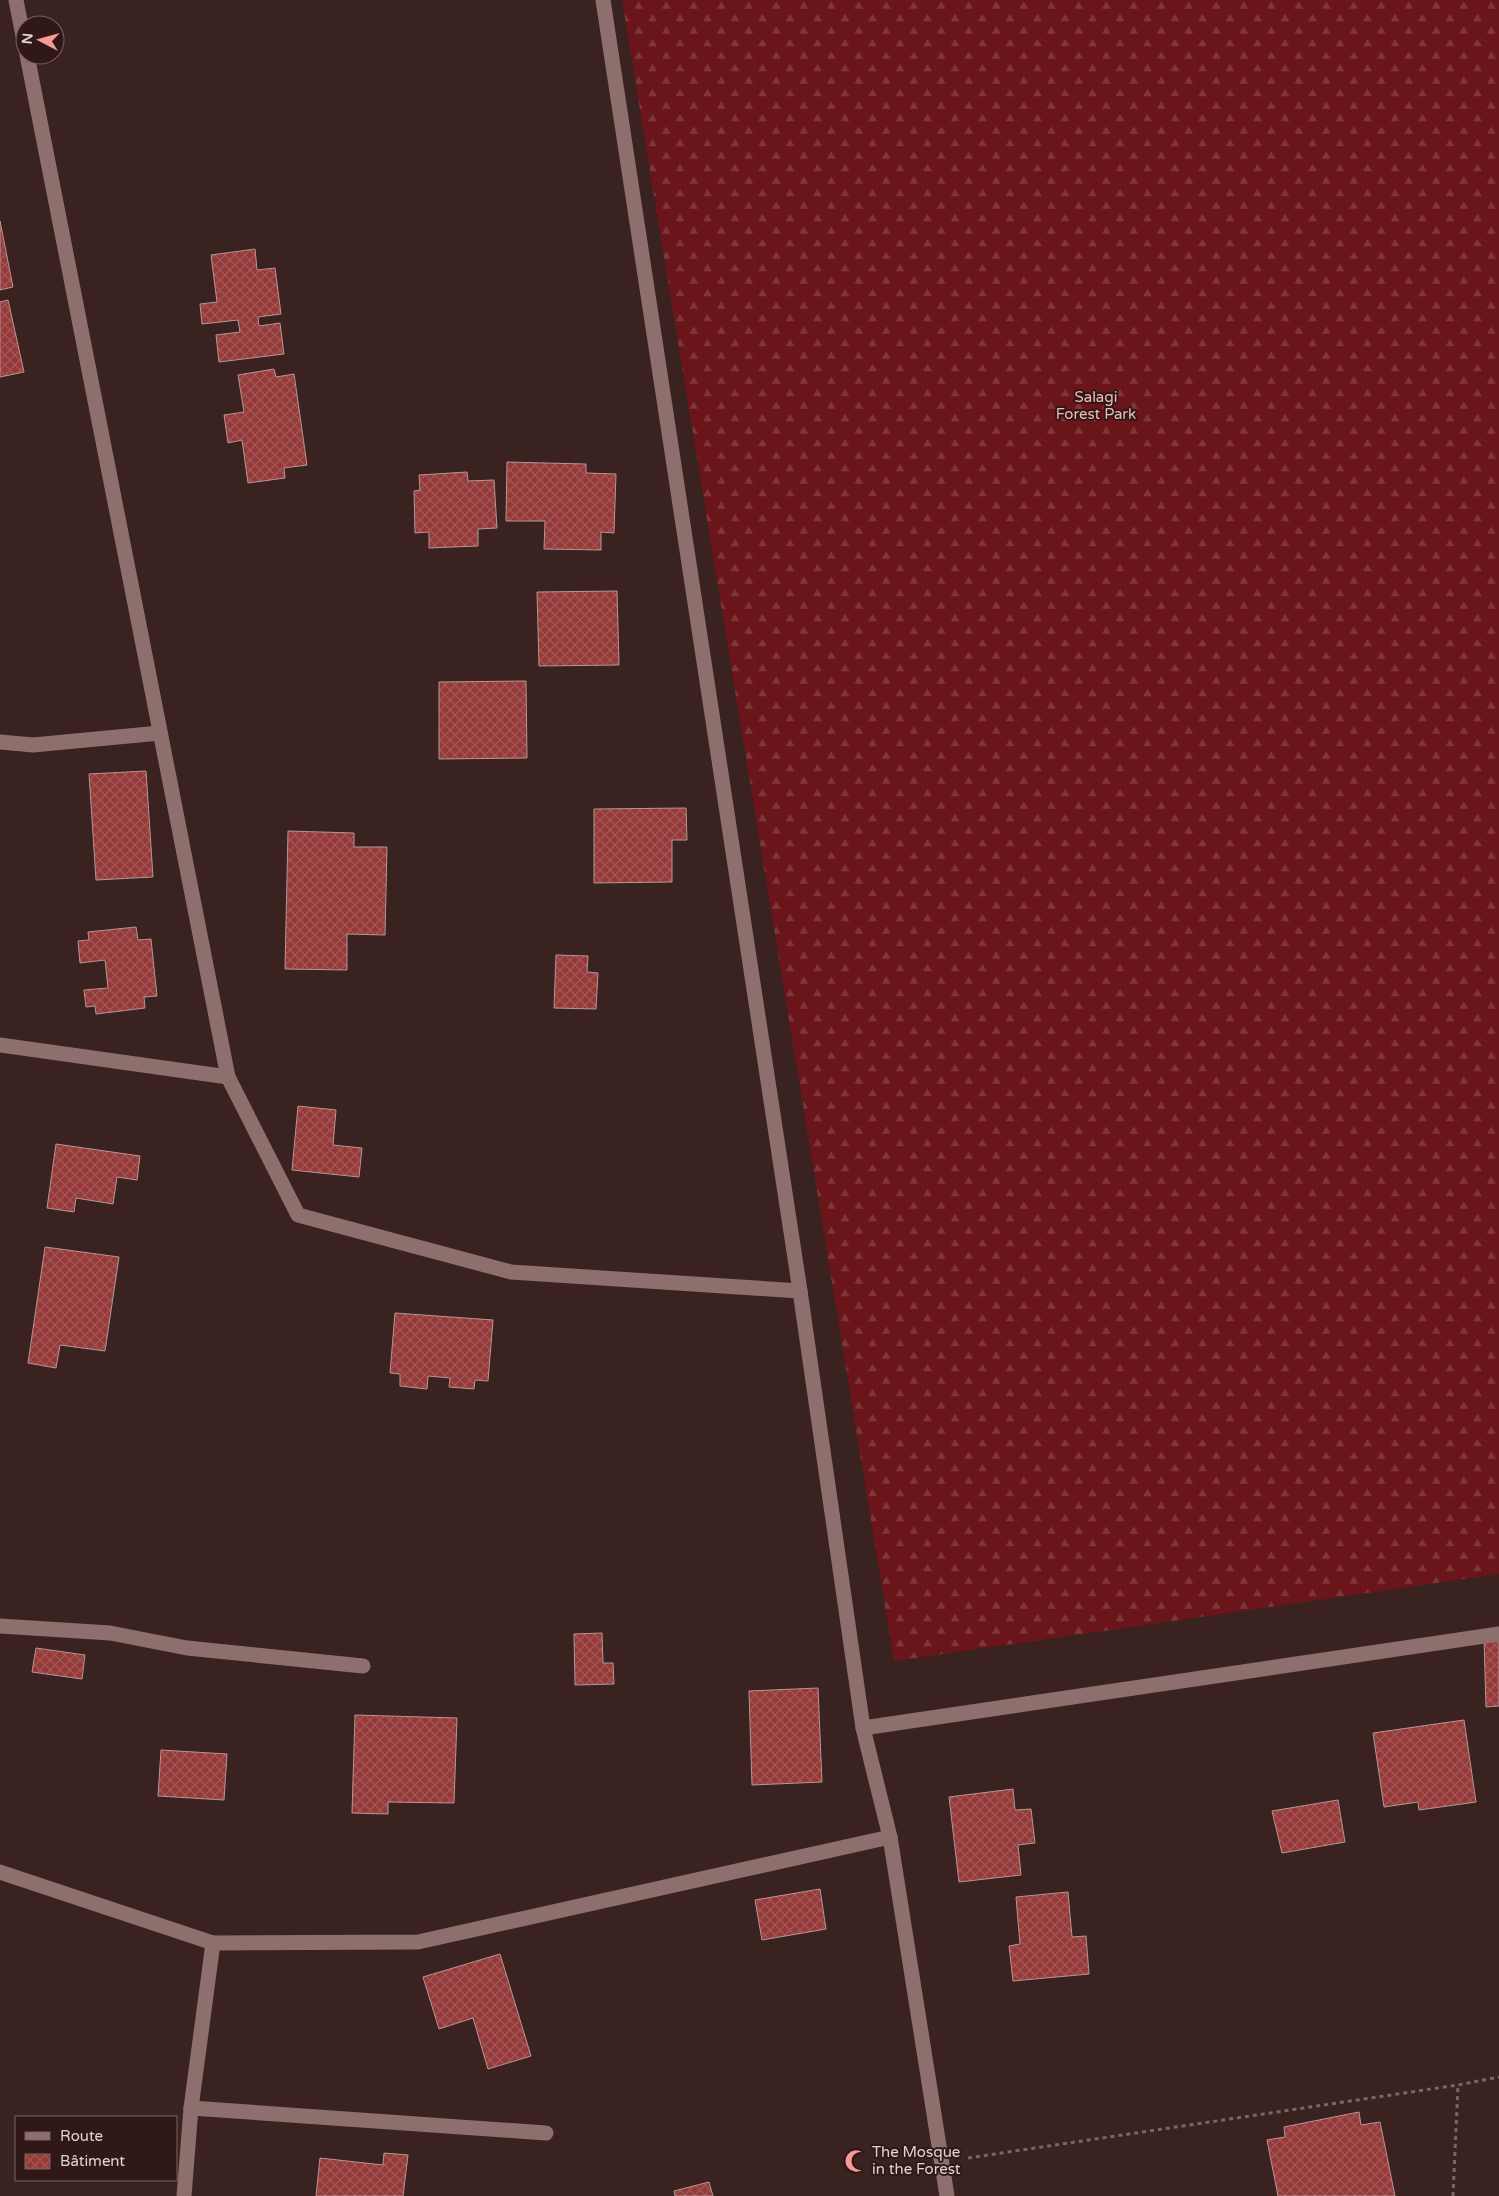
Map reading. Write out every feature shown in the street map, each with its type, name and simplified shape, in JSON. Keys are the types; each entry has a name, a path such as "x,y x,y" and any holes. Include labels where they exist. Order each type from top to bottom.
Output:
{"street":[{"path":"16,0 19,15"},
{"path":"602,0 800,1291 863,1728 890,1837 947,2196"},
{"path":"29,65 228,1077 298,1215 511,1272 800,1291"},
{"path":"0,742 33,745 160,733"},
{"path":"0,1046 228,1077"},
{"path":"0,1626 110,1633 187,1648 363,1666"},
{"path":"863,1728 1499,1634"},
{"path":"0,1872 213,1944 418,1942 890,1837"},
{"path":"184,2196 190,2108 213,1944"},
{"path":"190,2108 546,2133"}],"path":[{"path":"941,2162 1458,2085 1499,2076"},
{"path":"1453,2196 1458,2085"}],"green space":[{"name":"Salagi Forest Park","path":"622,0 1499,0 1499,1574 894,1661"}],"building":[{"path":"0,221 13,287 0,290"},
{"path":"255,249 257,270 275,268 281,314 258,317 259,326 280,323 284,354 219,362 216,335 240,332 238,320 202,324 200,304 217,302 211,255"},
{"path":"8,300 24,372 0,377 0,302"},
{"path":"274,369 276,377 294,374 307,465 284,468 285,478 248,483 242,440 228,443 224,415 244,412 238,375"},
{"path":"507,462 586,464 586,473 616,474 614,533 601,532 601,550 544,549 545,521 506,521"},
{"path":"467,472 468,481 494,480 497,528 478,529 478,546 429,548 429,532 415,533 414,491 420,490 419,475"},
{"path":"617,591 619,665 539,666 537,592"},
{"path":"526,681 527,758 439,759 439,682"},
{"path":"146,771 153,877 96,880 89,774"},
{"path":"686,808 687,840 672,840 672,882 594,883 594,809"},
{"path":"288,831 354,833 354,847 387,847 385,935 347,934 347,970 285,969"},
{"path":"136,927 138,940 151,939 157,996 144,997 145,1008 96,1014 95,1006 86,1007 84,990 108,988 105,960 80,963 78,941 89,940 88,932"},
{"path":"556,955 588,956 587,972 598,973 596,1009 554,1008"},
{"path":"298,1106 336,1110 333,1145 362,1148 359,1177 292,1170"},
{"path":"56,1144 140,1156 137,1180 117,1177 113,1204 76,1198 74,1212 47,1208"},
{"path":"45,1247 119,1257 105,1351 60,1345 56,1368 28,1363"},
{"path":"395,1313 493,1320 488,1381 475,1380 474,1389 449,1387 450,1378 428,1376 427,1389 400,1386 400,1374 390,1373"},
{"path":"602,1633 603,1663 613,1663 614,1684 575,1685 574,1634"},
{"path":"1484,1638 1499,1638 1499,1706 1486,1707"},
{"path":"36,1648 85,1655 82,1679 32,1672"},
{"path":"818,1688 822,1782 752,1785 749,1691"},
{"path":"355,1715 457,1718 454,1803 388,1802 388,1814 352,1813"},
{"path":"1464,1720 1476,1802 1419,1810 1418,1802 1384,1807 1373,1733"},
{"path":"161,1750 227,1754 224,1800 158,1796"},
{"path":"1013,1789 1015,1810 1031,1809 1035,1843 1018,1845 1021,1875 959,1882 949,1797"},
{"path":"1338,1800 1345,1842 1282,1853 1272,1811"},
{"path":"820,1889 826,1929 762,1940 755,1900"},
{"path":"1068,1892 1072,1937 1086,1936 1089,1974 1013,1981 1009,1946 1020,1944 1016,1897"},
{"path":"500,1954 531,2056 488,2069 473,2018 439,2029 423,1977"},
{"path":"1359,2112 1361,2125 1380,2122 1395,2196 1278,2196 1267,2140 1285,2137 1284,2127"},
{"path":"384,2153 408,2155 403,2196 316,2196 320,2158 383,2165"},
{"path":"709,2182 713,2196 675,2196 674,2191"}],"place":[{"name":"The Mosque in the Forest","path":"856,2161"}]}
